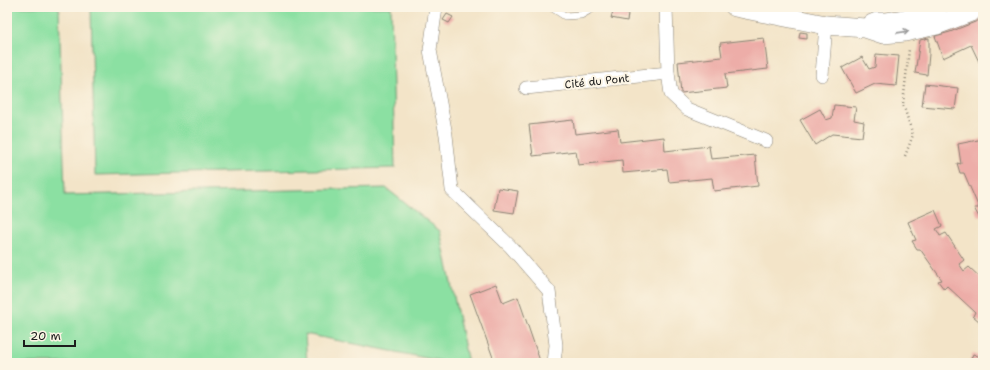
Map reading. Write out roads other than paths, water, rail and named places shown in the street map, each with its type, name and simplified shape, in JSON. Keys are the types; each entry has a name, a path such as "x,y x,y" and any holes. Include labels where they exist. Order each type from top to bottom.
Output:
{"main road":[{"path":"736,7 826,25 865,28 882,34 912,31 937,25 971,12 975,7"},
{"path":"865,28 877,22 886,22 914,17 938,7"}],"street":[{"path":"436,7 430,50 446,135 452,190 510,246 550,291 556,345 554,363"},
{"path":"666,7 668,73 671,94 687,109 766,141"},
{"path":"822,76 826,25"},
{"name":"Cité du Pont","path":"526,88 668,73"}],"lane":[{"path":"551,7 565,16 581,15 595,7"}]}
